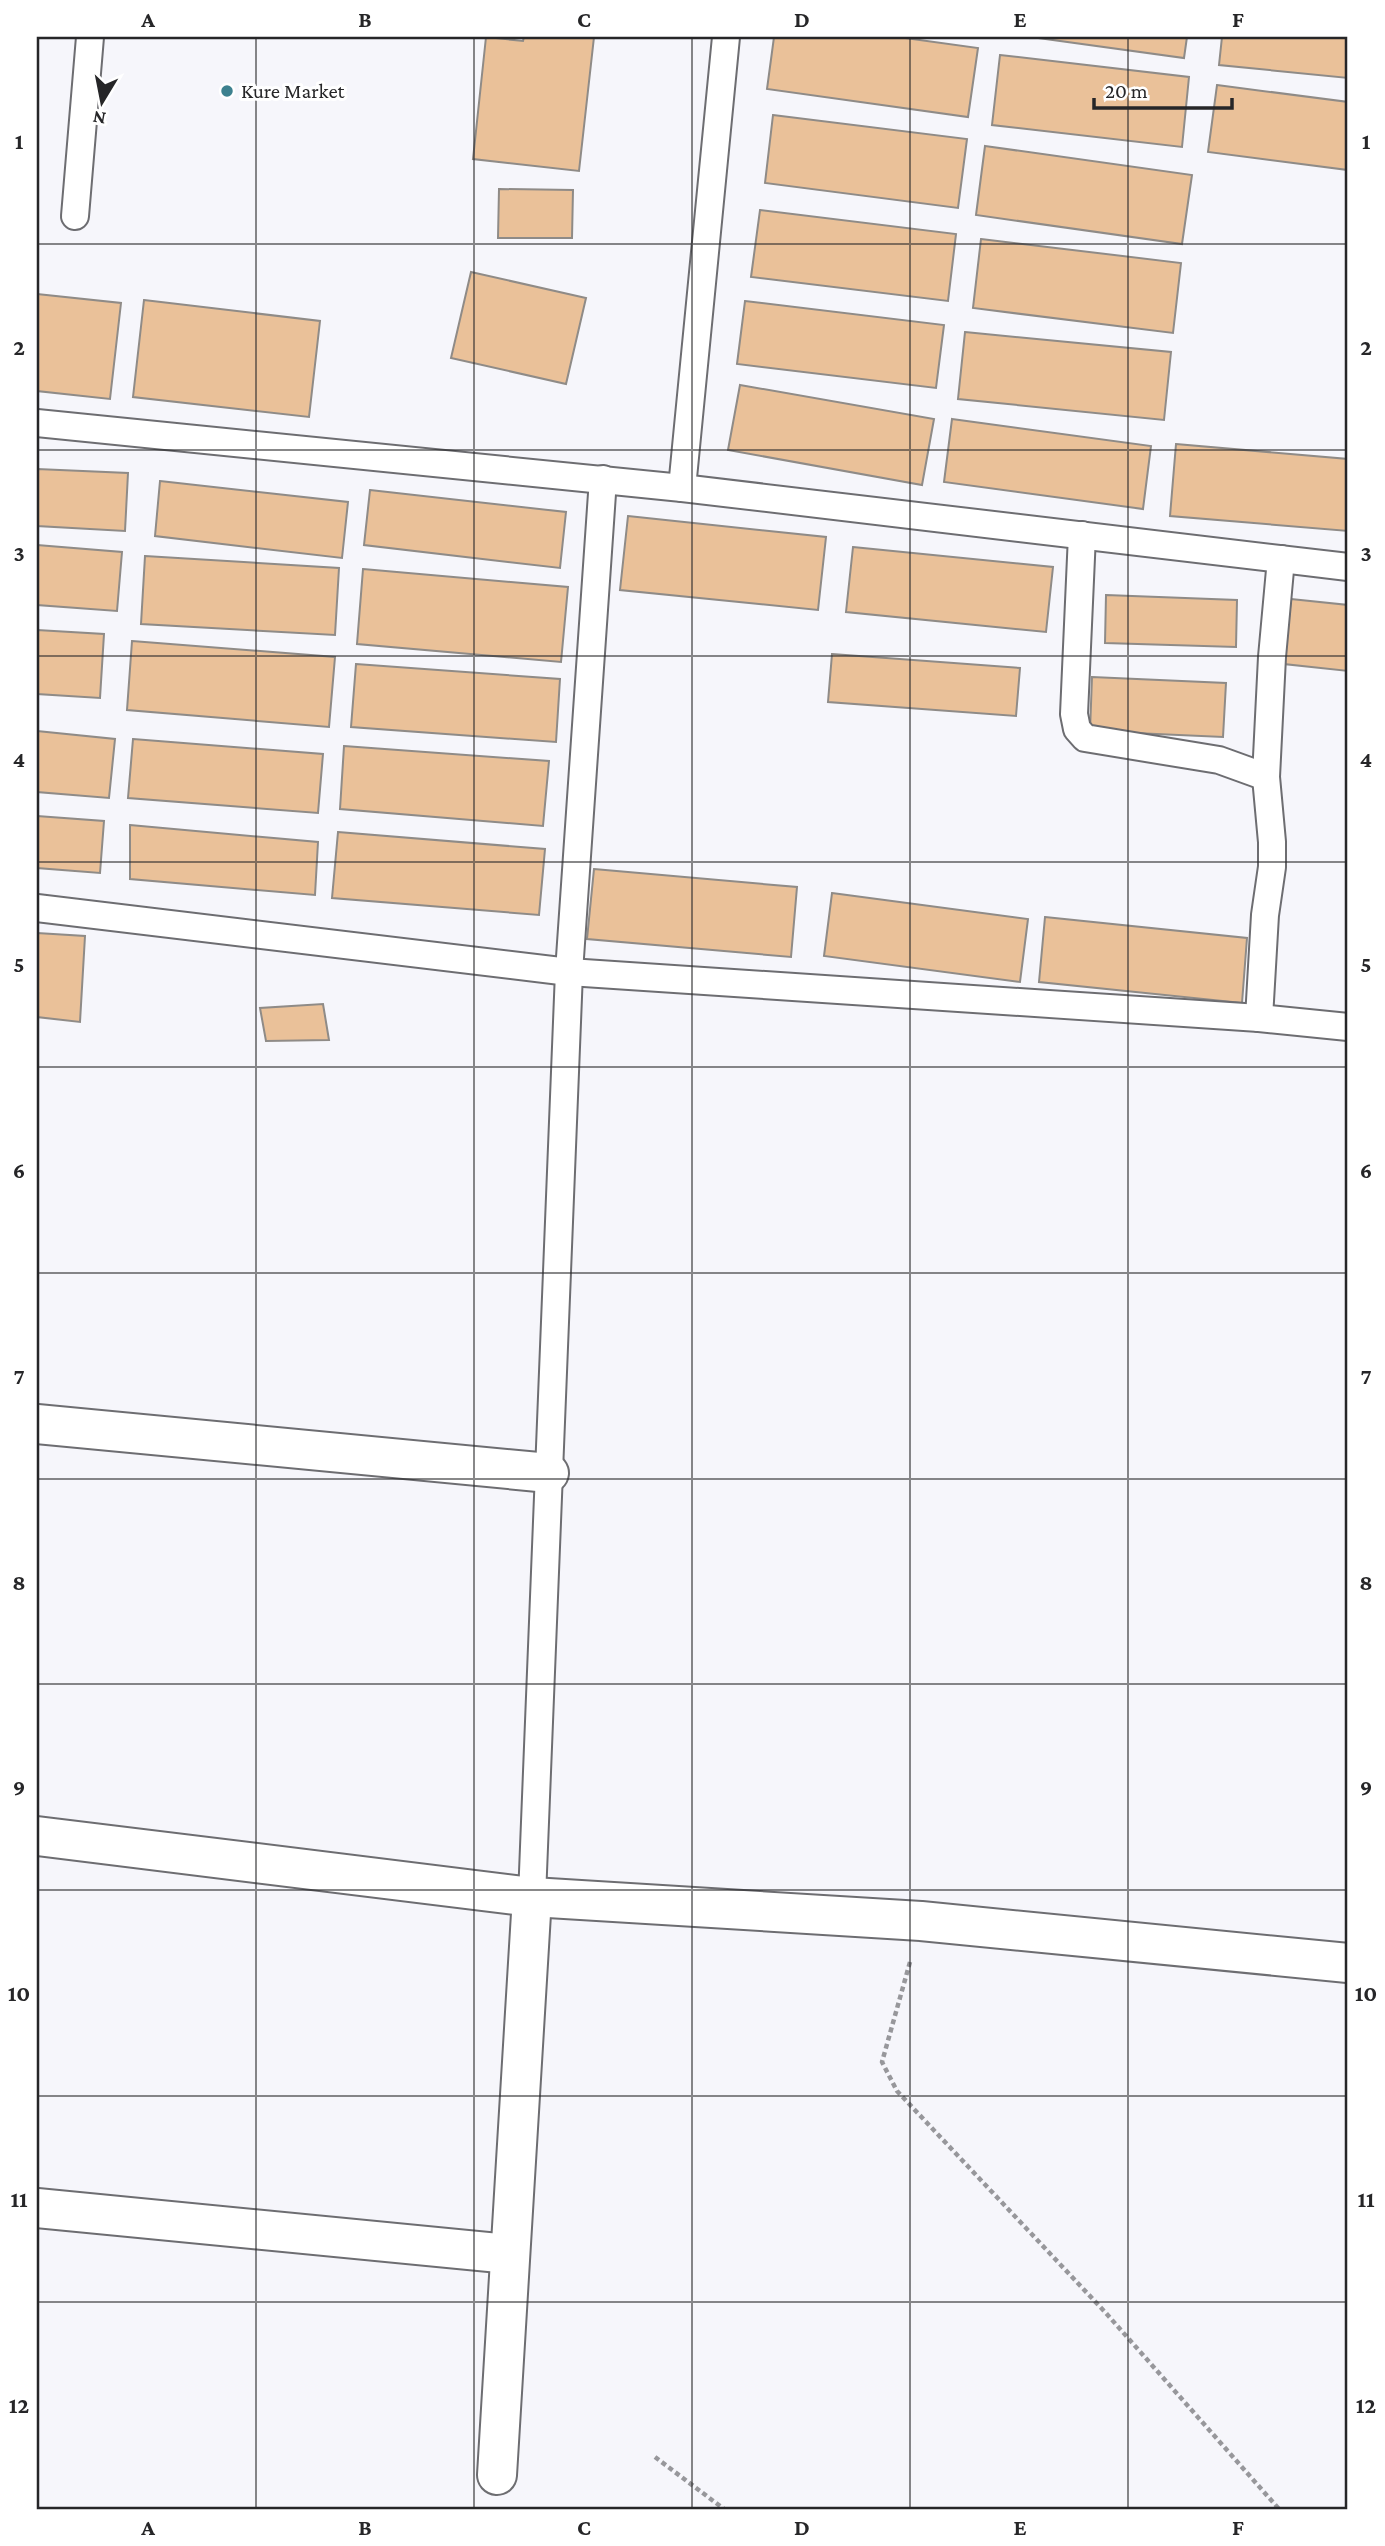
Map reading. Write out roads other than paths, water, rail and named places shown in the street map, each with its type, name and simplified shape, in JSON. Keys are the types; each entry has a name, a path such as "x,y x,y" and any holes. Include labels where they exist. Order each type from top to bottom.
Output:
{"street":[{"path":"37,1424 549,1473"},
{"path":"37,1836 532,1897 921,1921 1348,1963"},
{"path":"497,2475 532,1897"},
{"path":"37,2208 510,2254"}],"lane":[{"path":"75,216 90,37"},
{"path":"682,488 726,37"},
{"path":"37,423 603,479 1348,566"},
{"path":"532,1897 569,972 603,479"},
{"path":"1082,535 1074,714 1077,729 1085,738 1219,760 1266,777"},
{"path":"1259,1018 1265,915 1272,867 1266,777 1272,657 1281,559"},
{"path":"37,908 569,972 1259,1018 1348,1027"}],"place":[{"name":"Kure Market","path":"227,91"}]}
